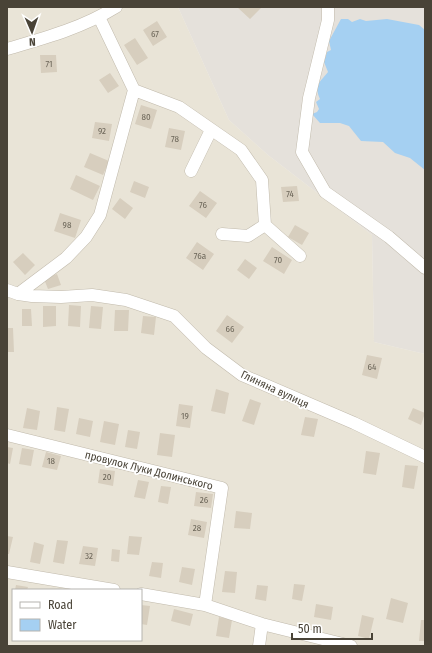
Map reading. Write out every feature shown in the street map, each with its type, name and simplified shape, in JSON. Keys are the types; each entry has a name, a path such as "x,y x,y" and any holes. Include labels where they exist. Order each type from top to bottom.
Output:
{"street":[{"path":"7,49 64,32 100,17 116,7"},
{"path":"328,7 328,20 309,98 302,152 325,192 389,237 425,268"},
{"path":"100,17 134,90 179,107 241,150 262,180 265,224 300,256"},
{"name":"Глиняна вулиця","path":"12,292 66,258 86,237 100,215 134,90"},
{"path":"191,171 211,130"},
{"path":"222,234 248,236 265,224"},
{"name":"Глиняна вулиця","path":"12,292 61,297 92,295 126,300 174,316 206,348 242,375 354,423 425,457"},
{"name":"провулок Луки Долинського","path":"7,434 222,488 205,605"},
{"path":"7,572 108,589"},
{"path":"142,594 205,605 262,624 351,646"},
{"path":"259,646 262,624"}],"shaded area":[{"path":"7,7 178,7 229,120 268,155 372,235 374,342 425,354 425,646 7,646"},
{"path":"178,7 425,7 425,354 374,342 372,235 268,155 229,120"}],"water":[{"path":"341,19 348,19 352,22 360,19 366,21 387,19 419,25 425,30 425,170 410,158 395,153 383,142 361,141 349,126 340,123 320,123 312,114 317,112 319,109 316,102 320,99 317,90 318,84 328,72 324,62 327,52 331,50 329,41"}],"building":[{"path":"237,7 262,7 250,19"},
{"path":"157,21 167,37 153,46 143,30"},
{"path":"135,38 148,58 137,65 124,45"},
{"path":"40,55 56,55 57,72 41,73"},
{"path":"110,73 119,86 108,93 99,80"},
{"path":"141,105 157,110 151,129 135,124"},
{"path":"95,122 112,124 109,141 92,138"},
{"path":"169,128 185,131 181,150 165,147"},
{"path":"90,153 109,161 103,175 84,167"},
{"path":"76,175 100,186 93,200 70,189"},
{"path":"134,181 149,187 145,198 130,192"},
{"path":"297,186 299,201 283,202 281,187"},
{"path":"200,191 217,203 206,218 189,206"},
{"path":"120,198 133,208 125,219 112,209"},
{"path":"60,213 81,220 75,238 54,231"},
{"path":"295,225 309,233 302,245 288,237"},
{"path":"197,242 214,254 203,270 186,258"},
{"path":"272,247 292,260 284,274 263,261"},
{"path":"23,253 35,265 25,275 13,262"},
{"path":"245,259 257,268 249,279 237,270"},
{"path":"57,274 61,285 48,289 44,279"},
{"path":"69,305 81,306 80,327 68,326"},
{"path":"43,306 56,306 56,326 43,327"},
{"path":"91,306 103,307 101,329 89,328"},
{"path":"22,309 31,309 32,326 22,326"},
{"path":"115,310 129,310 128,331 114,331"},
{"path":"227,315 244,327 232,343 216,331"},
{"path":"143,316 156,317 154,335 141,333"},
{"path":"7,328 13,328 14,352 7,352"},
{"path":"367,355 382,358 377,379 362,375"},
{"path":"216,389 229,393 225,414 211,411"},
{"path":"250,399 261,403 254,425 242,421"},
{"path":"179,404 193,406 190,428 176,426"},
{"path":"57,407 69,409 65,432 54,430"},
{"path":"27,408 40,411 37,430 23,428"},
{"path":"413,408 425,413 421,425 408,419"},
{"path":"305,417 318,419 314,437 301,435"},
{"path":"79,418 93,421 90,437 76,434"},
{"path":"104,421 119,424 115,445 100,442"},
{"path":"128,430 140,432 137,449 125,447"},
{"path":"160,433 175,435 172,457 157,455"},
{"path":"7,447 13,448 10,464 7,463"},
{"path":"22,448 34,450 31,466 19,464"},
{"path":"366,451 380,453 376,475 363,473"},
{"path":"46,452 61,456 57,470 42,467"},
{"path":"405,465 418,466 414,489 402,487"},
{"path":"100,469 115,471 113,486 98,483"},
{"path":"138,480 149,482 145,499 134,497"},
{"path":"161,486 171,487 168,504 158,502"},
{"path":"196,492 213,494 211,508 194,506"},
{"path":"236,511 252,513 250,529 234,528"},
{"path":"191,519 207,522 204,538 188,535"},
{"path":"7,536 13,537 9,554 7,554"},
{"path":"129,536 142,537 139,555 127,554"},
{"path":"57,540 68,541 64,564 53,562"},
{"path":"34,542 44,545 40,564 30,562"},
{"path":"83,546 98,548 95,566 79,564"},
{"path":"112,549 120,550 119,562 111,561"},
{"path":"152,562 163,563 161,578 149,576"},
{"path":"182,567 195,569 192,585 179,582"},
{"path":"225,571 237,572 235,593 222,592"},
{"path":"294,584 305,585 302,601 292,599"},
{"path":"16,585 28,587 27,589 15,589"},
{"path":"257,585 268,586 266,601 255,599"},
{"path":"391,598 408,603 403,623 386,619"},
{"path":"316,604 333,607 331,620 314,617"},
{"path":"142,605 150,606 147,625 142,624"},
{"path":"174,609 193,614 190,626 171,621"},
{"path":"362,615 374,618 369,639 358,636"},
{"path":"219,617 232,620 229,638 216,636"},
{"path":"421,620 425,620 425,641 419,641"}]}
